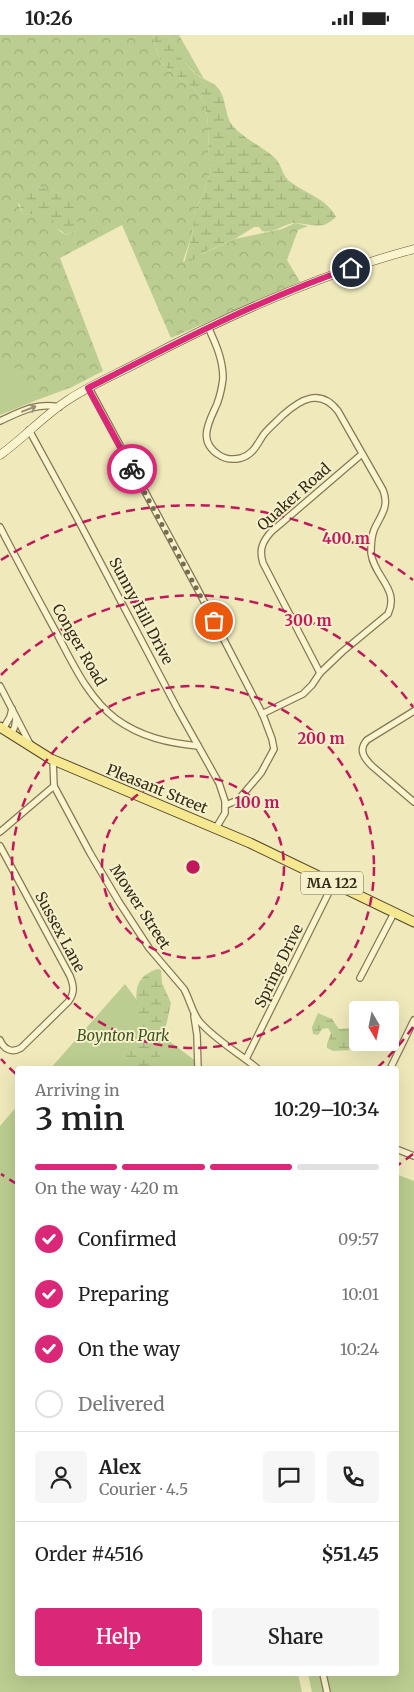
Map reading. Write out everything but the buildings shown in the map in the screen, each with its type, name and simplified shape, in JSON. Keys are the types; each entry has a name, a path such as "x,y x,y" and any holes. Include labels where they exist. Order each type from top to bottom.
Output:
{"main road":[{"name":"Pleasant Street","path":"5,731 53,760 216,828 414,922"}],"street":[{"path":"0,455 59,407 88,388 208,327 280,294 414,249"},
{"path":"208,327 219,353 223,372 219,398 206,431 207,440 214,451 230,459 248,455 255,449 264,433 295,405 302,400 311,398 324,400 335,408 383,490 385,498 385,509 373,533 371,552 376,569 390,591 391,605 388,614 360,636 320,673 304,694 262,714"},
{"path":"88,388 196,586 262,714 274,747 261,773 252,784 238,800 226,805 225,813 216,828"},
{"path":"0,421 34,406 50,405 59,407"},
{"name":"Sunny Hill Drive","path":"29,431 219,783 226,805"},
{"name":"Quaker Road","path":"320,673 263,563 262,544 271,532 362,454"},
{"name":"Conger Road","path":"0,527 70,659 102,707 116,718 148,736 178,744 198,746"},
{"path":"0,686 32,748"},
{"path":"5,731 12,709"},
{"path":"414,711 364,743 362,752 366,761 414,802"},
{"path":"5,731 16,726 16,716"},
{"name":"Mower Street","path":"53,760 54,786 119,902 149,948 184,989 193,1012 200,1022 212,1034 254,1066"},
{"path":"0,832 54,786"},
{"name":"Sussex Lane","path":"0,846 70,976 74,989 70,999 21,1048 9,1050 0,1041"},
{"name":"Spring Drive","path":"246,1059 333,884"},
{"path":"360,978 394,913"},
{"path":"193,1012 197,1035 198,1066"},
{"path":"391,1066 414,1020"},
{"path":"399,1150 414,1156"},
{"path":"323,1676 327,1692"}],"green space":[{"path":"0,35 153,35 161,60 166,67 200,95 205,106 207,118 208,151 211,167 204,194 195,209 192,235 183,261 235,239 282,229 295,223 308,226 298,230 287,260 300,282 171,338 122,225 60,258 103,371 72,387 37,400 15,367 0,358","holes":["38,186 63,195 71,202 77,220 76,231 65,235 57,229 54,219 49,214 39,212 27,215 22,213 18,204"]},
{"path":"153,35 167,35 181,58 190,68 220,90 229,121 232,125 274,157 288,180 321,200 332,210 336,217 323,225 295,223 267,232 262,231 259,227 254,227 235,239 184,263 192,235 195,209 204,194 211,167 208,152 207,118 205,106 200,95 166,67 161,60"},
{"path":"167,35 179,35 204,79 182,60"},
{"path":"27,186 38,186 69,197 74,205 78,224 76,231 64,235 63,232 57,229 52,218 46,213 27,215 22,213 17,196"},
{"path":"9,335 37,400 0,415 0,338"},
{"path":"158,969 161,970 162,983 171,1003 158,1063 150,1066 136,1066 122,1063 119,1059 134,1038 137,1020 136,993 141,979 148,973"},
{"name":"Boynton Park","path":"125,984 164,1037 202,1066 53,1066"},
{"path":"318,1013 332,1019 339,1029 349,1028 349,1050 333,1051 327,1048 331,1033 328,1028 322,1029 318,1035 313,1034 312,1027"},
{"path":"15,1108 15,1676 298,1676 302,1692 0,1692 0,1126"},
{"path":"399,1175 414,1181 414,1692 312,1692 308,1676 399,1676"}],"way so far":[{"path":"132,469 214,621"}],"route":[{"path":"132,469 88,388 249,308 280,294 351,268"}]}
